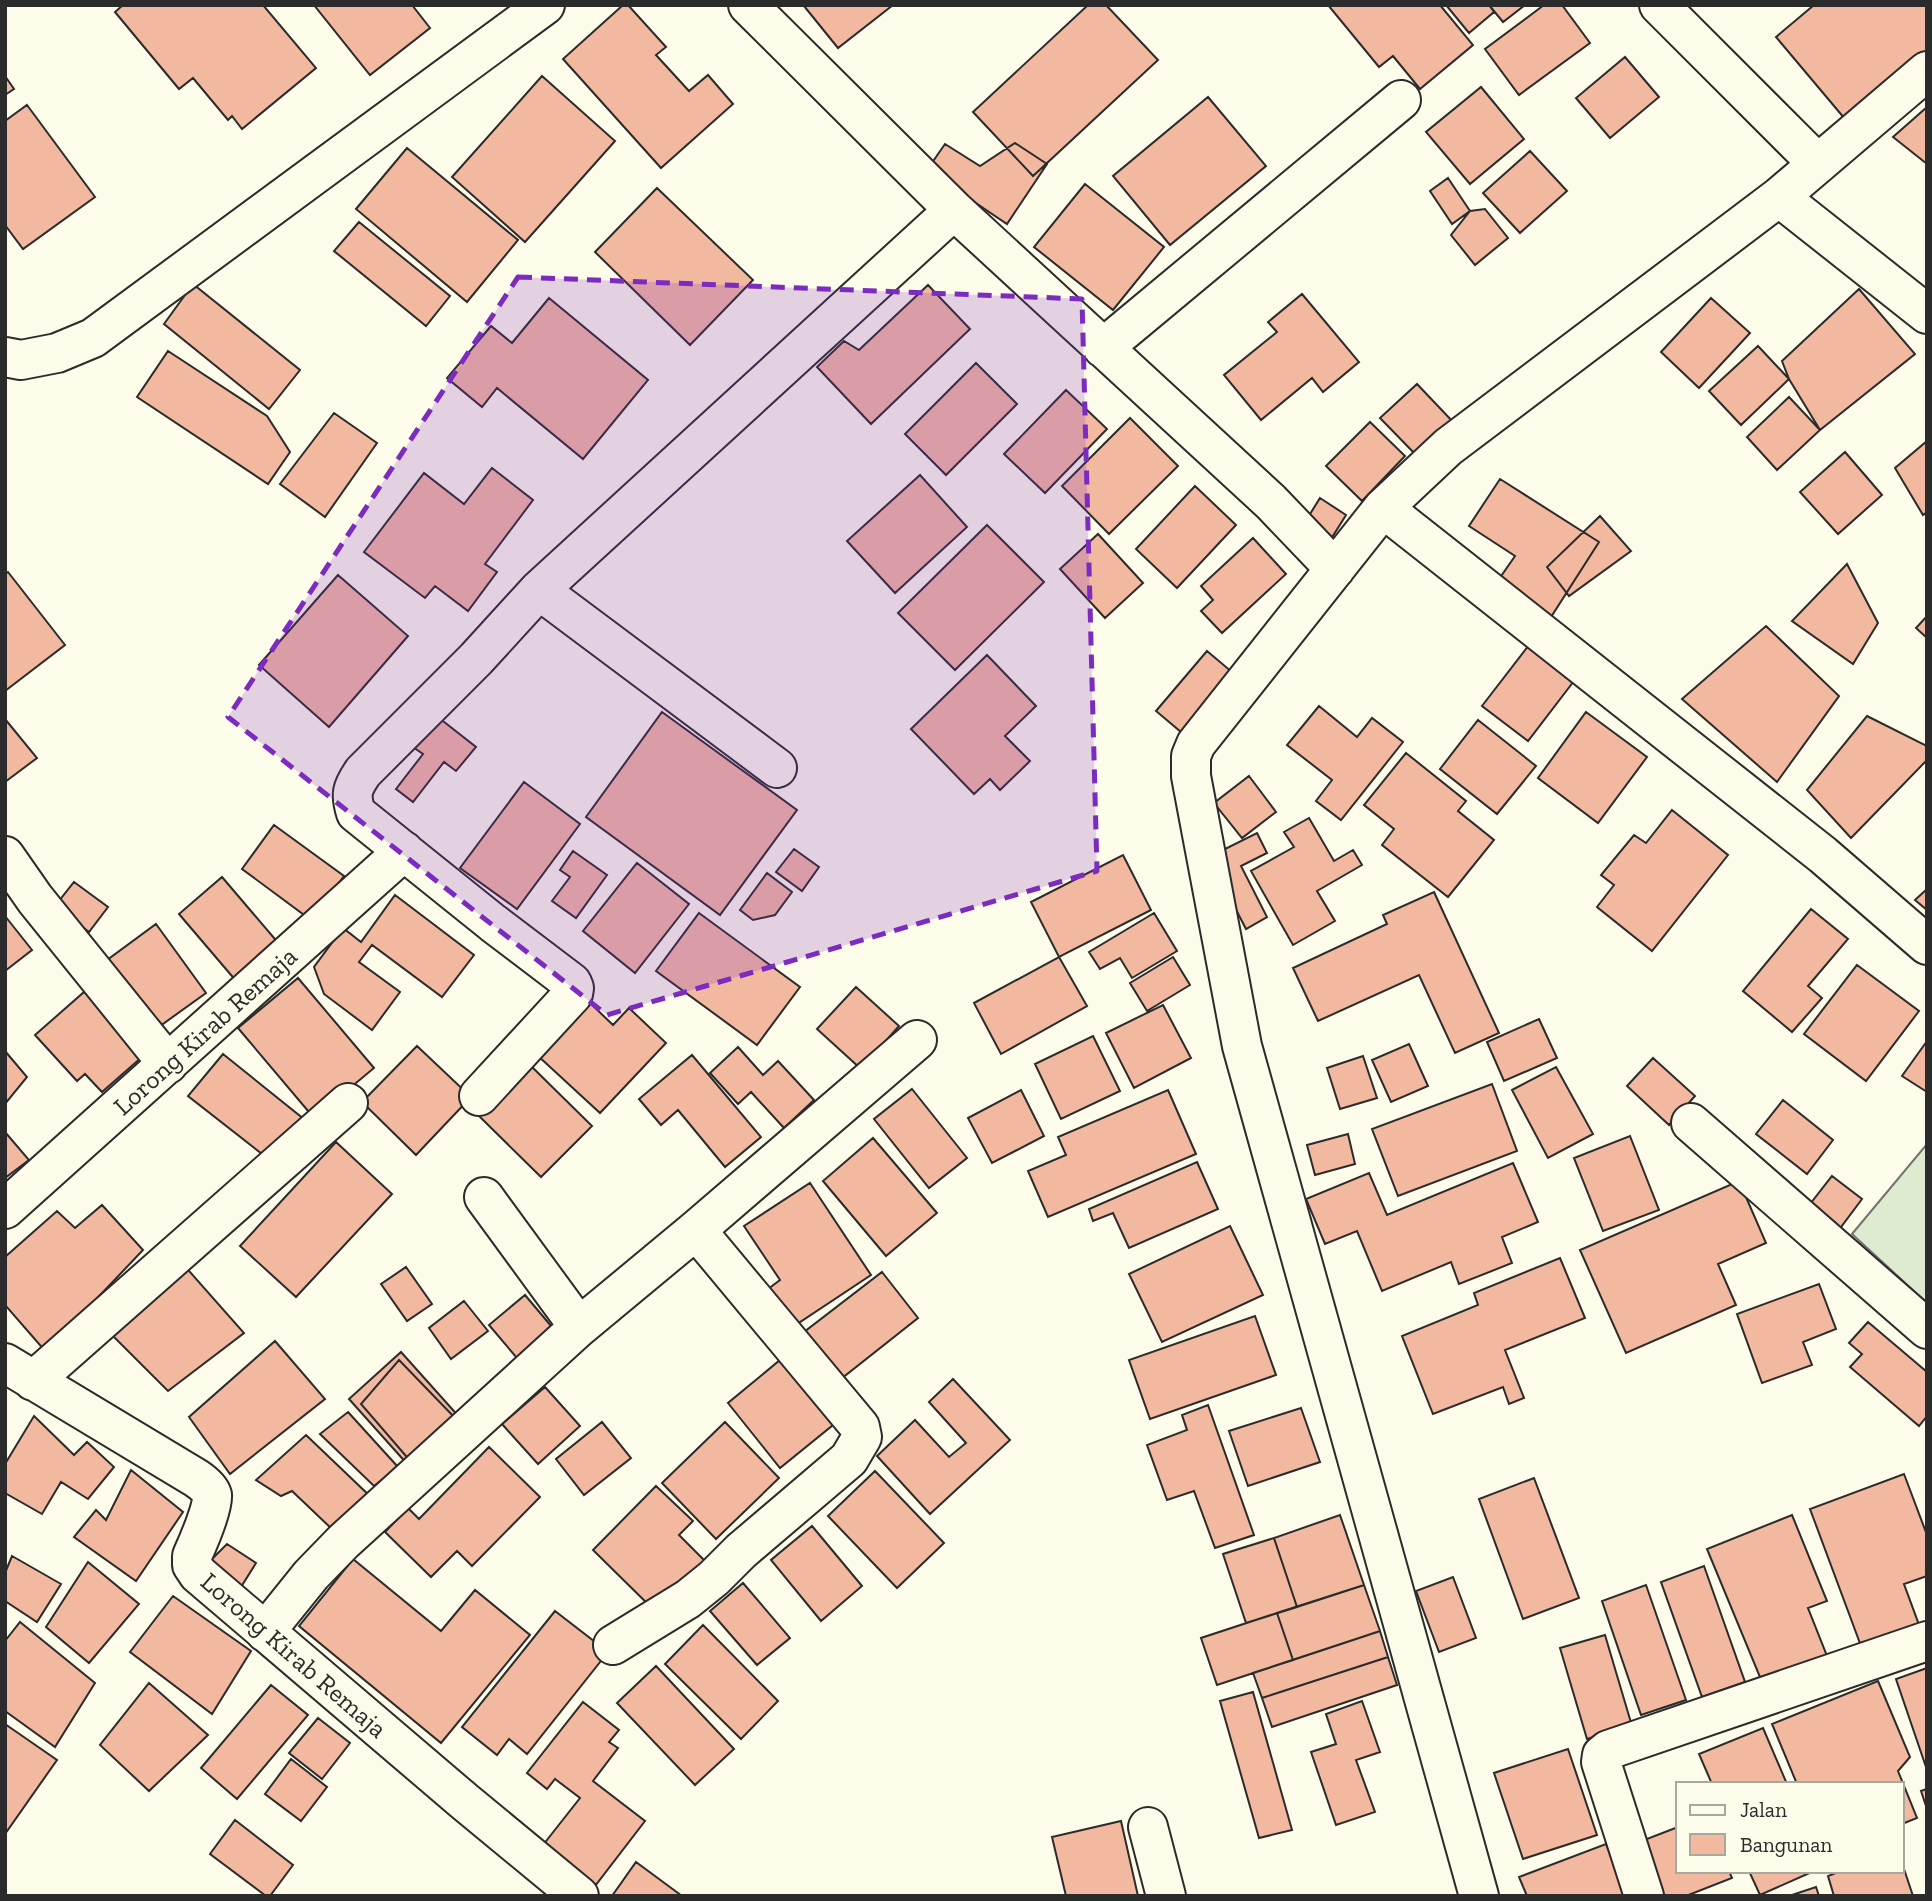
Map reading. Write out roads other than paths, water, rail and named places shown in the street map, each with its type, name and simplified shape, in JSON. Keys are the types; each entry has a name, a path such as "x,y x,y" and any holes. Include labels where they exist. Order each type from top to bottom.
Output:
{"street":[{"path":"5,356 21,360 33,358 57,353 93,338 545,5"},
{"path":"748,5 954,210 1271,502 1335,569"},
{"path":"1659,5 1818,164"},
{"path":"1479,1896 1242,1046 1191,776 1191,756 1196,744 1383,508 1448,447 1779,197 1927,71"},
{"path":"1103,348 1401,100"},
{"path":"1779,197 1927,314"},
{"path":"479,1096 573,994 574,988 567,977 493,923 356,813 351,798 354,785 363,772 476,659 539,590 954,210"},
{"path":"1383,508 1823,855 1927,945"},
{"path":"539,590 778,768"},
{"name":"Lorong Kirab Remaja","path":"5,1209 404,851"},
{"path":"5,856 35,899 168,1064"},
{"path":"265,1632 311,1575 342,1542 579,1327 917,1040"},
{"path":"19,1372 348,1104"},
{"path":"1691,1123 1927,1329"},
{"path":"484,1197 579,1327"},
{"path":"613,1645 688,1599 714,1578 741,1551 849,1459 862,1437 860,1427 696,1230"},
{"name":"Lorong Kirab Remaja","path":"19,1372 207,1487 212,1494 211,1503 192,1556 192,1565 198,1574 579,1896"},
{"path":"1644,1896 1601,1762 1602,1755 1608,1750 1927,1641"},
{"path":"1148,1827 1166,1896"}]}
